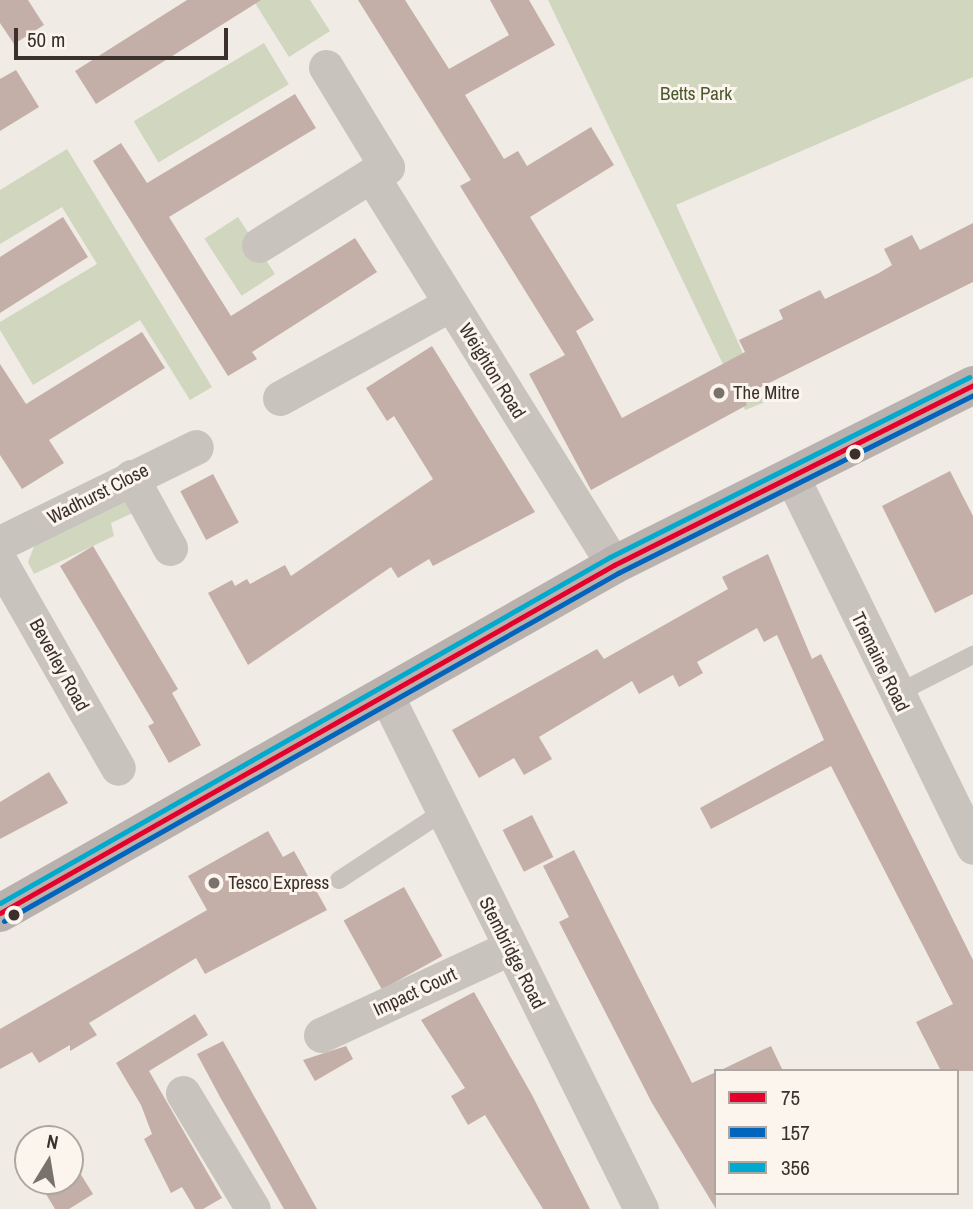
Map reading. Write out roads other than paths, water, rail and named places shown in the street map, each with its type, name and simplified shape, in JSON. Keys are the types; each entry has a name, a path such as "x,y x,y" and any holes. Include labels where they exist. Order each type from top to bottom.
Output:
{"main road":[{"path":"0,913 614,565 973,385"}],"street":[{"path":"259,245 387,167 326,67"},
{"name":"Weighton Road","path":"371,175 614,565"},
{"path":"280,398 450,304"},
{"name":"Wadhurst Close","path":"0,543 195,447"},
{"name":"Tremaine Road","path":"791,475 894,695 973,847"},
{"path":"131,477 170,548"},
{"name":"Beverley Road","path":"0,562 118,768"},
{"name":"Stembridge Road","path":"386,695 509,948 641,1209"},
{"name":"Impact Court","path":"321,1035 509,948"},
{"path":"183,1093 252,1209"}],"lane":[{"path":"894,695 973,655"},
{"path":"339,880 443,812"}],"place":[{"name":"The Mitre","path":"719,393"},
{"name":"Tesco Express","path":"214,883"}],"park label":[{"name":"Betts Park","path":"696,94"}]}
